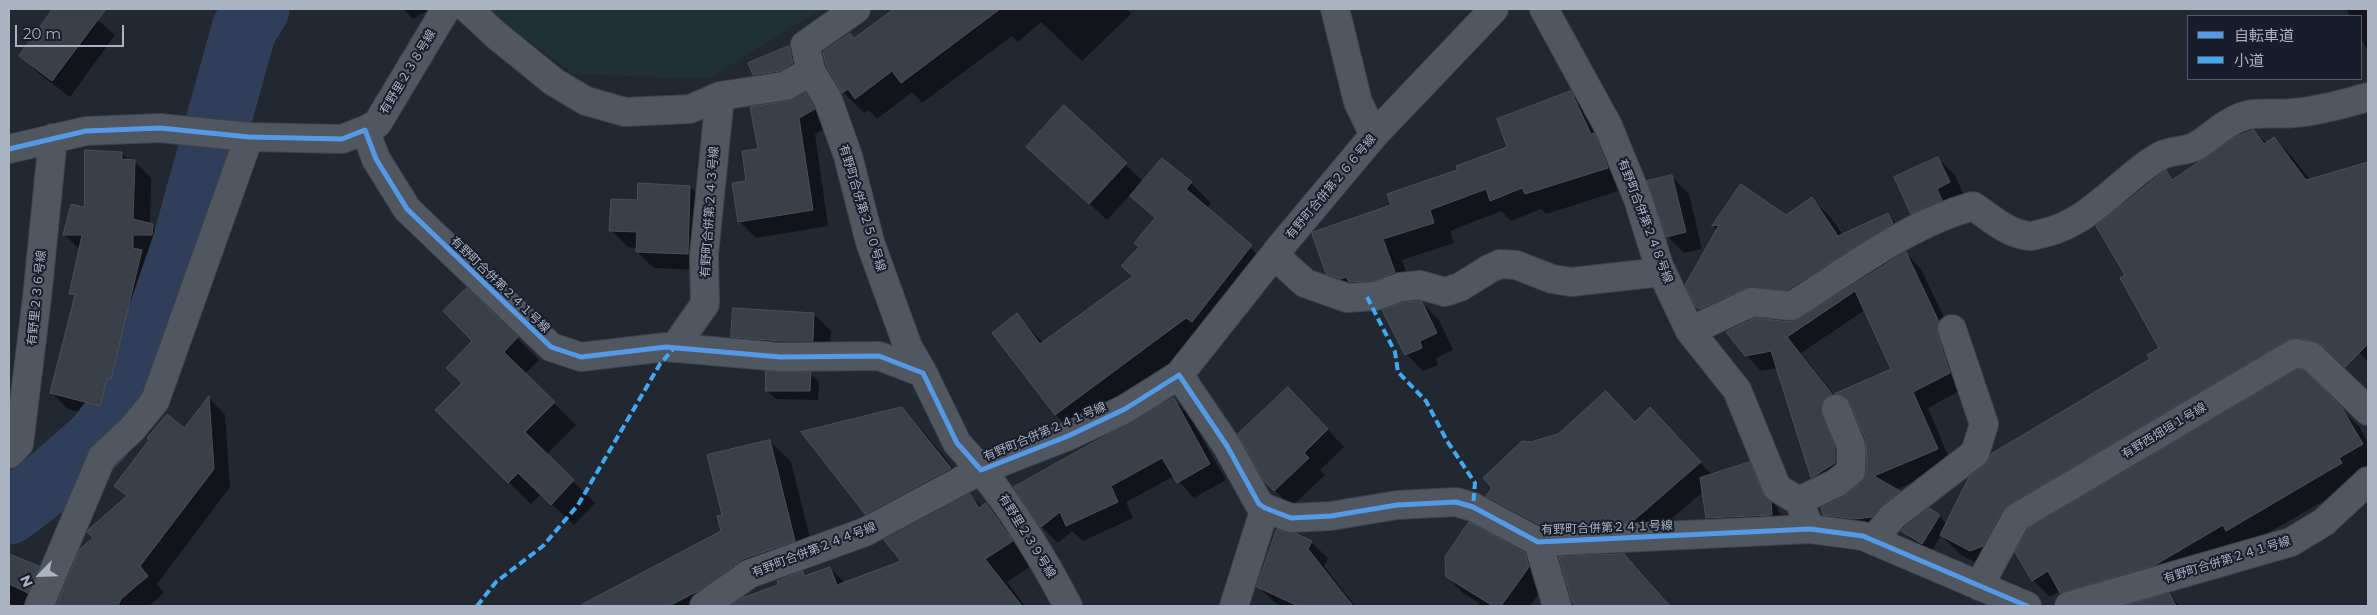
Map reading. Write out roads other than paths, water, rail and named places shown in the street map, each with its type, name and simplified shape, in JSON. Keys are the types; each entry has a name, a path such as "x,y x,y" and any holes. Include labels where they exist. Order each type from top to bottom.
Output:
{"street":[{"name":"有野里２３８号線","path":"365,130 377,124 446,9"},
{"path":"468,9 496,35 554,82 586,101 625,112 690,109 720,96 785,86 811,71"},
{"name":"有野町合併第２５０号線","path":"856,9 805,45 811,71 828,100 848,156 870,242 908,347 923,373"},
{"path":"1335,9 1358,102 1374,135"},
{"name":"有野町合併第２６６号線","path":"1179,375 1274,255 1374,135 1494,9"},
{"name":"有野町合併第２４８号線","path":"1544,9 1608,126 1638,199 1662,272 1690,330 1738,390 1777,488 1799,501"},
{"name":"有野町合併第２４３号線","path":"674,348 705,304 704,255 720,96"},
{"path":"1690,330 1752,302 1791,306 1866,256 1955,211 1972,206 1999,226 2014,233 2031,236 2054,231 2076,222 2099,206 2126,181 2162,155 2197,146 2221,126 2243,116 2296,113 2348,103 2368,97"},
{"path":"9,148 86,131 160,128 239,135 342,139 365,130"},
{"name":"有野町合併第２４１号線","path":"365,130 376,159 407,209 551,347 581,357 666,347 780,357 879,356 923,373 957,443 981,470 1068,436 1125,409 1179,375"},
{"path":"39,606 102,457 132,429 155,401 239,135"},
{"name":"有野里２３６号線","path":"9,454 19,444 37,298 53,138"},
{"path":"1274,255 1305,283 1347,298 1376,296 1400,287 1420,285 1445,292 1460,287 1500,264 1516,265 1552,279 1571,282 1662,272"},
{"path":"1873,540 1892,516 1975,453 1984,424 1952,329"},
{"name":"有野西畑垣１号線","path":"1979,586 2016,518 2295,353 2311,356 2368,411"},
{"path":"1179,375 1227,446 1259,504 1265,508 1234,606"},
{"path":"1810,529 1799,501 1836,484 1851,471 1851,446 1836,409"},
{"name":"有野町合併第２４４号線","path":"704,606 749,574 865,532 981,470"},
{"name":"有野里２３９号線","path":"981,470 1007,502 1049,570 1068,606"},
{"name":"有野町合併第２４１号線","path":"2069,606 2291,542 2324,522 2368,481"},
{"name":"有野町合併第２４１号線","path":"1265,508 1291,518 1331,516 1397,504 1456,502 1473,507 1538,542 1810,529 1863,536 2027,606"},
{"path":"1538,542 1557,606"}],"waterway":[{"path":"9,512 55,477 99,438 134,391 184,246 244,29 257,9"}]}
